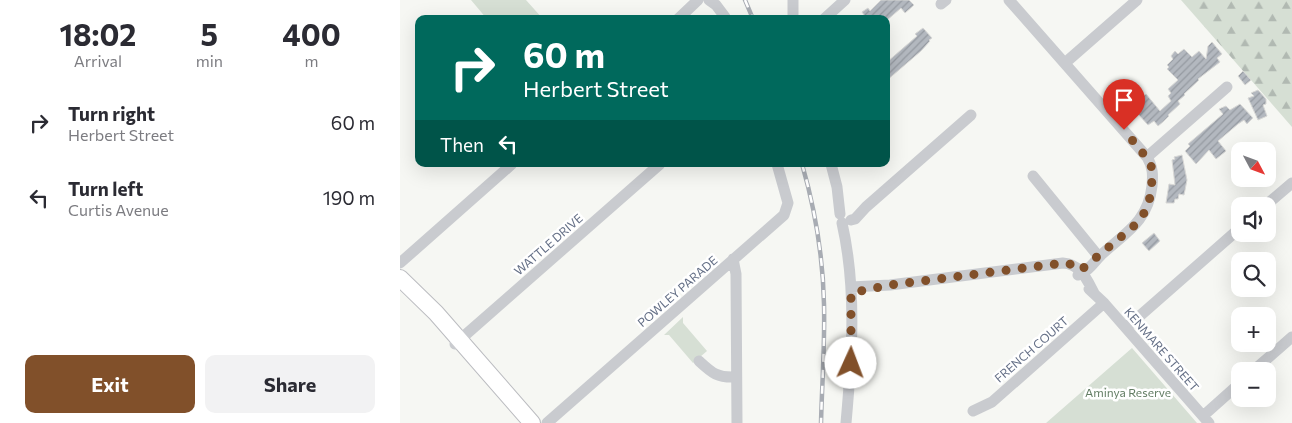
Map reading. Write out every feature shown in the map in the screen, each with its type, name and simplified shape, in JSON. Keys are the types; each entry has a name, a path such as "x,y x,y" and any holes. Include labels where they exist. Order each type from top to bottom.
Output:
{"highway":[{"path":"400,279 436,313 456,342 520,423"},
{"path":"456,342 532,423"}],"street":[{"path":"682,15 698,0"},
{"path":"709,0 716,5 723,15"},
{"path":"718,0 724,15"},
{"path":"793,0 793,15"},
{"path":"828,15 845,0"},
{"path":"1009,0 1147,157 1153,173 1147,209 1138,222 1081,273"},
{"path":"1064,63 1137,0"},
{"path":"1147,157 1226,87"},
{"path":"847,217 866,207 971,116"},
{"path":"400,263 509,167"},
{"name":"WATTLE DRIVE","path":"456,342 657,167"},
{"name":"POWLEY PARADE","path":"548,423 775,223 787,210 788,199 778,167"},
{"path":"832,167 847,217 847,247 851,290 851,363 846,423"},
{"path":"1033,176 1098,257"},
{"path":"1276,197 1292,183"},
{"path":"1126,328 1231,236"},
{"path":"728,263 736,274 736,423"},
{"name":"KENMARE STREET","path":"851,290 1057,265 1071,269 1081,273 1085,286 1104,303 1206,419"},
{"name":"FRENCH COURT","path":"973,411 992,402 1104,303"},
{"path":"1263,362 1292,337"},
{"path":"699,361 712,373 720,376 736,377"},
{"path":"1206,419 1231,393"}],"green space":[{"path":"471,0 526,0 539,15 484,15"},
{"path":"1181,0 1292,0 1292,127"},
{"path":"683,317 683,323 707,351 693,363 669,335 664,335"},
{"name":"Aminya Reserve","path":"1132,348 1197,423 1046,423"}],"building":[{"path":"881,0 909,0 914,5 905,13 901,8 890,18 890,15 864,15 862,12 868,8 870,11"},
{"path":"923,28 932,38 921,51 890,78 890,60 917,36 915,34"},
{"path":"1212,42 1222,54 1217,58 1220,62 1198,79 1178,101 1180,104 1164,121 1158,126 1154,121 1148,125 1138,114 1141,112 1136,106 1140,104 1138,101 1146,94 1160,111 1171,101 1168,96 1171,93 1168,89 1178,80 1167,69 1169,67 1167,65 1173,59 1171,56 1175,51 1178,54 1184,49 1192,57 1199,51 1206,59 1208,46"},
{"path":"1243,71 1251,80 1245,85 1238,76"},
{"path":"1258,90 1266,99 1266,104 1263,105 1267,116 1258,120 1248,98 1254,96 1251,93"},
{"path":"1240,104 1253,118 1247,124 1244,120 1218,141 1226,151 1216,159 1209,150 1196,164 1185,151 1190,146 1188,144 1223,114 1219,109 1226,106 1230,110"},
{"path":"1182,155 1187,180 1184,195 1179,194 1178,199 1175,199 1174,203 1166,203 1169,184 1175,185 1172,160 1175,159 1174,157"},
{"path":"1154,233 1160,241 1149,251 1142,243"}],"railway":[{"path":"745,0 751,15"},
{"path":"803,167 811,198 822,269 824,334 821,423"}],"route":[{"path":"851,363 851,293 890,285 1064,263 1068,263 1081,270 1098,257 1138,222 1147,209 1151,194 1153,173 1150,162 1124,130"}]}
